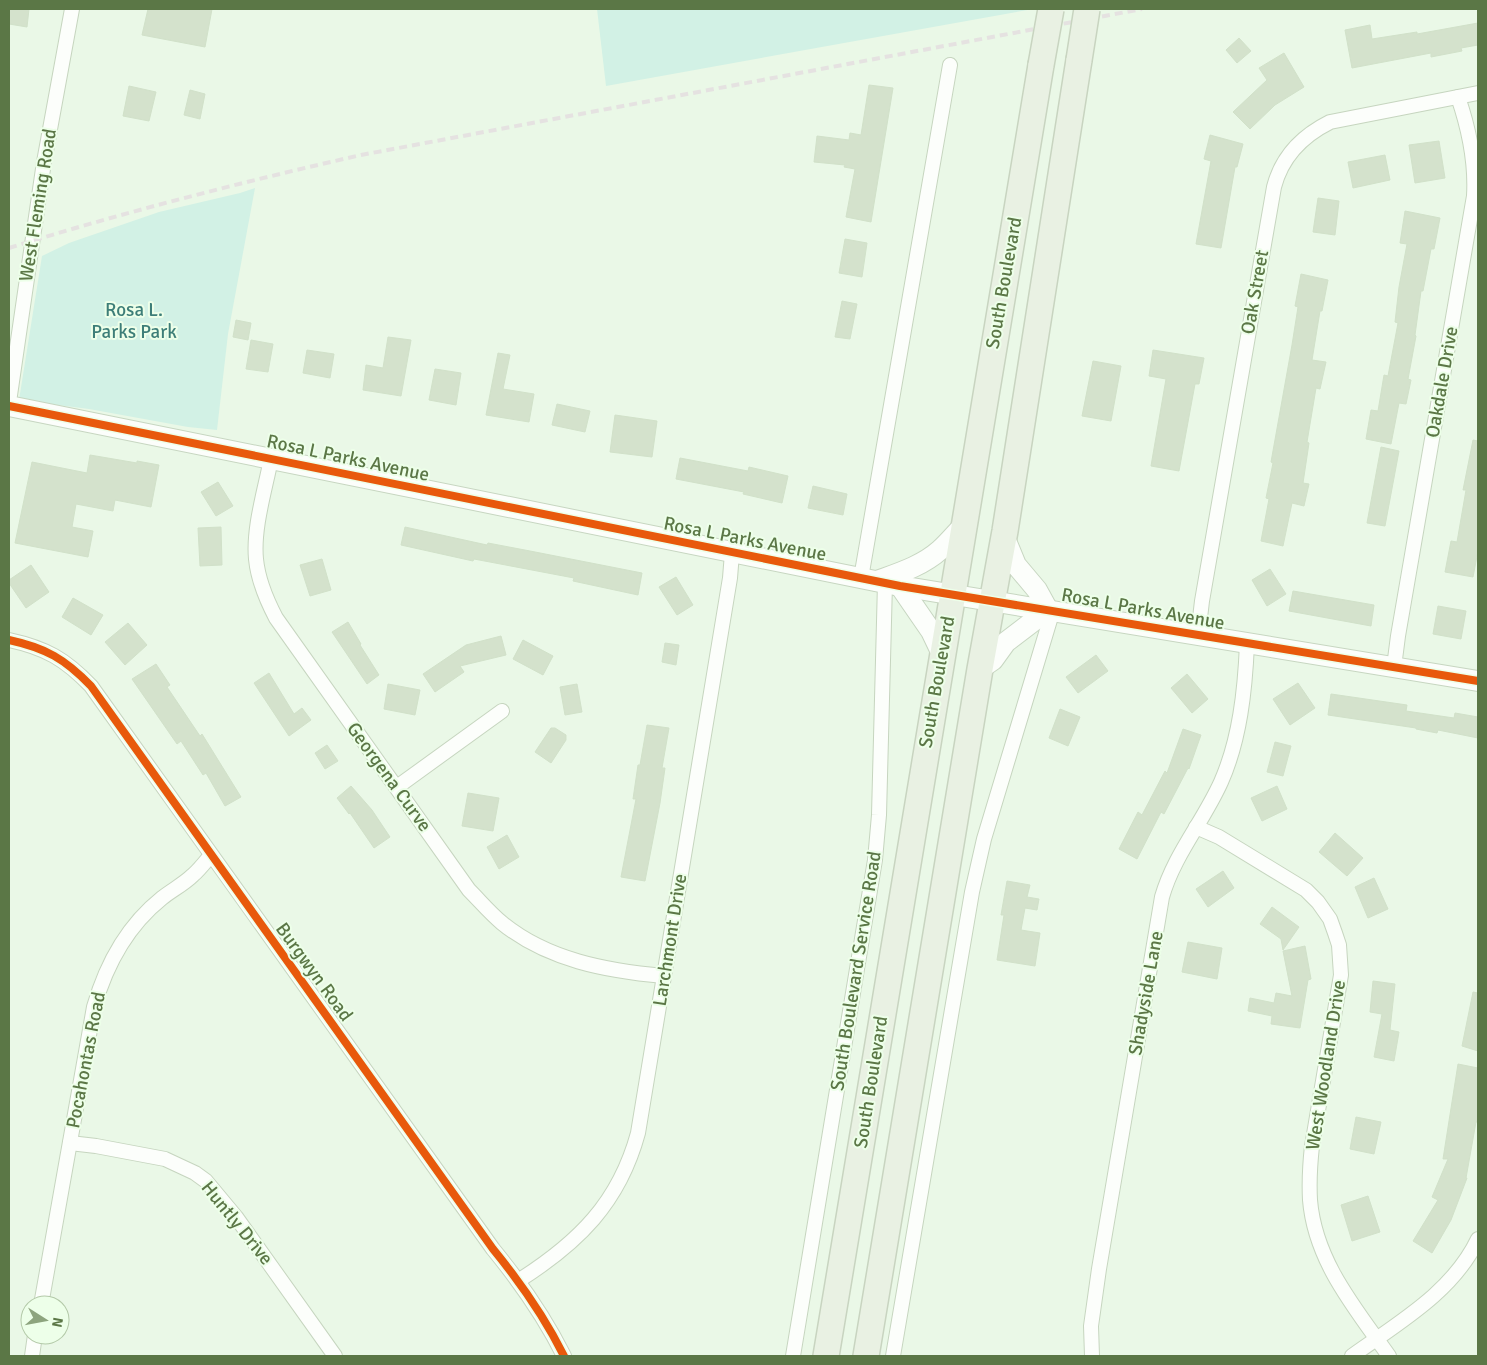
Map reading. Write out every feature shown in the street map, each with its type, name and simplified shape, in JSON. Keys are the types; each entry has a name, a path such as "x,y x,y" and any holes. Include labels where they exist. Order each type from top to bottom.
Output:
{"highway":[{"name":"South Boulevard","path":"826,1356 1051,9"},
{"name":"South Boulevard","path":"866,1356 980,669 1004,536 1087,9"}],"street":[{"name":"West Fleming Road","path":"9,402 44,162 72,9"},
{"path":"880,582 950,65"},
{"name":"Oak Street","path":"1198,635 1274,187 1280,168 1290,152 1301,141 1314,130 1330,122 1478,93"},
{"name":"Oakdale Drive","path":"1394,667 1474,196 1473,158 1465,118 1458,97"},
{"name":"Rosa L Parks Avenue","path":"9,406 880,582 1478,681"},
{"name":"Georgena Curve","path":"271,459 256,547 256,559 265,596 281,626 469,890 490,912 516,933 542,948 572,960 638,974 664,976"},
{"path":"880,582 922,563 940,550 964,525"},
{"path":"893,1356 972,892 990,820 1050,610 1037,590 1016,565 1004,536"},
{"name":"Larchmont Drive","path":"518,1281 540,1267 580,1235 605,1206 623,1176 638,1133 730,578 732,553"},
{"path":"880,582 931,631 942,654"},
{"name":"South Boulevard Service Road","path":"793,1356 875,860 879,815 880,582"},
{"path":"980,669 993,660 1006,642 1050,610"},
{"name":"Burgwyn Road","path":"9,640 31,646 59,658 85,680 492,1249 518,1281 564,1356"},
{"name":"Shadyside Lane","path":"1092,1356 1091,1326 1099,1269 1162,898 1167,880 1178,855 1221,782 1232,752 1238,728 1246,672 1247,644"},
{"path":"397,787 502,711"},
{"name":"West Woodland Drive","path":"1196,827 1219,837 1306,890 1318,902 1330,919 1339,945 1341,975 1312,1146 1310,1201 1317,1234 1329,1266 1341,1288 1389,1356"},
{"name":"Pocahontas Road","path":"43,1295 94,1008 107,969 123,940 141,918 162,898 192,876 212,855"},
{"name":"Huntly Drive","path":"70,1143 165,1159 176,1163 206,1181 236,1217 335,1356"},
{"path":"1352,1356 1426,1303 1439,1291 1465,1260 1478,1239"}],"green space":[{"path":"597,9 1033,9 606,86"},
{"name":"Rosa L. Parks Park","path":"255,188 228,334 217,430 188,427 89,409 19,400 42,256 69,243 159,212"}],"building":[{"path":"9,9 29,9 27,27 9,24"},
{"path":"148,9 212,9 205,47 142,35"},
{"path":"1478,23 1478,45 1461,48 1462,51 1431,57 1431,53 1352,68 1345,30 1370,25 1372,39 1417,32 1417,34"},
{"path":"1239,38 1251,51 1237,63 1226,50"},
{"path":"1284,53 1304,87 1275,105 1250,129 1233,112 1267,80 1259,68"},
{"path":"869,85 893,88 871,222 846,217 855,169 844,167 845,165 814,162 817,136 849,140 850,133 861,135"},
{"path":"129,86 156,92 149,121 123,116"},
{"path":"190,90 205,94 200,119 184,115"},
{"path":"1210,135 1243,144 1237,167 1235,167 1221,248 1196,244 1211,161 1204,159"},
{"path":"1439,141 1445,178 1415,183 1409,145"},
{"path":"1385,155 1390,180 1353,188 1348,162"},
{"path":"1318,198 1339,201 1335,235 1313,232"},
{"path":"1405,211 1440,218 1434,249 1431,249 1423,291 1421,291 1416,336 1408,379 1411,380 1406,404 1399,403 1391,444 1366,439 1371,410 1378,411 1384,375 1388,376 1398,323 1395,322 1407,244 1400,243"},
{"path":"845,239 867,243 862,277 839,273"},
{"path":"1301,274 1328,280 1322,311 1320,311 1312,360 1326,362 1320,389 1316,388 1307,442 1309,443 1303,483 1309,484 1304,506 1292,503 1283,546 1261,541 1269,499 1266,498 1273,463 1271,462 1298,307 1295,306"},
{"path":"842,301 857,304 850,339 835,337"},
{"path":"236,320 251,323 248,340 233,337"},
{"path":"388,337 411,340 401,396 363,390 366,365 383,368"},
{"path":"251,340 273,344 268,372 246,369"},
{"path":"307,350 334,354 330,378 303,373"},
{"path":"1153,350 1204,358 1199,384 1195,384 1179,471 1151,466 1166,379 1149,376"},
{"path":"498,353 510,355 503,389 534,394 529,422 486,415"},
{"path":"1093,361 1121,366 1111,421 1082,416"},
{"path":"435,369 461,373 456,405 429,400"},
{"path":"557,404 590,411 585,432 552,425"},
{"path":"615,415 657,421 652,457 610,452"},
{"path":"1473,440 1478,441 1478,551 1473,577 1445,572 1451,541 1457,542 1466,490 1463,490"},
{"path":"1381,447 1399,451 1385,526 1367,523"},
{"path":"90,455 159,465 151,507 115,500 113,511 76,504 72,527 93,531 88,557 15,543 32,462 87,473"},
{"path":"680,458 748,471 749,467 788,476 782,503 743,494 744,492 676,479"},
{"path":"218,482 233,506 216,516 201,492"},
{"path":"813,486 847,494 843,515 808,508"},
{"path":"221,527 222,565 200,566 198,528"},
{"path":"405,527 487,545 488,543 642,573 638,595 573,581 574,578 474,559 473,561 401,545"},
{"path":"322,559 331,590 310,596 300,565"},
{"path":"31,565 49,592 26,608 9,583 9,580"},
{"path":"1270,569 1286,594 1267,606 1252,580"},
{"path":"676,577 693,605 677,615 659,587"},
{"path":"1293,591 1374,605 1371,626 1289,611"},
{"path":"73,598 103,615 91,635 62,617"},
{"path":"1438,606 1466,611 1461,639 1433,634"},
{"path":"348,622 379,675 367,684 332,632"},
{"path":"128,623 147,645 125,665 105,642"},
{"path":"501,636 506,655 460,666 464,672 435,692 423,674 466,645"},
{"path":"523,640 553,656 543,675 513,659"},
{"path":"665,643 679,645 676,665 662,662"},
{"path":"1096,655 1108,671 1078,693 1066,677"},
{"path":"156,664 170,685 167,687 200,736 202,734 241,797 225,806 206,773 203,775 181,741 177,744 132,679"},
{"path":"269,673 294,714 302,708 311,720 289,736 254,683"},
{"path":"1187,674 1208,699 1192,713 1171,688"},
{"path":"1298,683 1315,708 1290,725 1273,699"},
{"path":"388,684 420,690 415,715 384,709"},
{"path":"577,684 582,712 565,715 560,687"},
{"path":"1331,694 1407,705 1406,711 1454,718 1455,713 1478,717 1478,738 1438,730 1437,733 1416,728 1328,715"},
{"path":"1060,709 1080,717 1068,746 1049,738"},
{"path":"647,725 669,728 662,768 665,768 660,803 645,881 621,877 636,799 633,799 638,765 640,765"},
{"path":"551,728 555,728 566,735 566,740 551,763 535,752"},
{"path":"1183,729 1201,735 1189,769 1164,814 1161,812 1137,859 1119,849 1138,812 1142,815 1165,771 1167,773"},
{"path":"1275,742 1291,746 1283,776 1267,772"},
{"path":"327,745 338,761 325,769 315,753"},
{"path":"351,786 372,810 390,837 374,848 350,813 337,798"},
{"path":"1277,786 1287,809 1262,821 1251,798"},
{"path":"468,793 499,798 493,831 462,826"},
{"path":"1335,833 1363,858 1347,876 1319,852"},
{"path":"507,835 519,857 499,869 487,847"},
{"path":"1223,871 1234,888 1208,907 1196,889"},
{"path":"1374,878 1388,909 1368,918 1355,887"},
{"path":"1007,881 1030,885 1027,897 1039,899 1037,910 1025,908 1021,930 1040,933 1035,966 997,960 1004,915 1001,915"},
{"path":"1272,907 1299,927 1283,950 1281,939 1260,924"},
{"path":"1188,942 1222,948 1217,979 1182,972"},
{"path":"1305,946 1311,979 1308,980 1300,1028 1271,1024 1272,1016 1248,1011 1250,998 1274,1003 1276,993 1292,996 1283,951"},
{"path":"1373,981 1395,984 1390,1030 1399,1032 1394,1061 1374,1057 1382,1014 1370,1012"},
{"path":"1473,992 1478,993 1478,1051 1462,1046"},
{"path":"1458,1064 1478,1068 1478,1122 1476,1122 1467,1178 1451,1220 1432,1253 1413,1241 1438,1200 1432,1197 1448,1159 1443,1159"},
{"path":"1356,1117 1381,1122 1374,1154 1350,1149"},
{"path":"1368,1196 1380,1232 1352,1241 1341,1205"}],"railway":[{"path":"9,248 184,198 361,155 1142,9"}],"cycle path":[{"path":"9,406 900,586 1478,681"},
{"path":"9,640 34,647 54,656 91,686 522,1287 549,1328 564,1356"}]}
